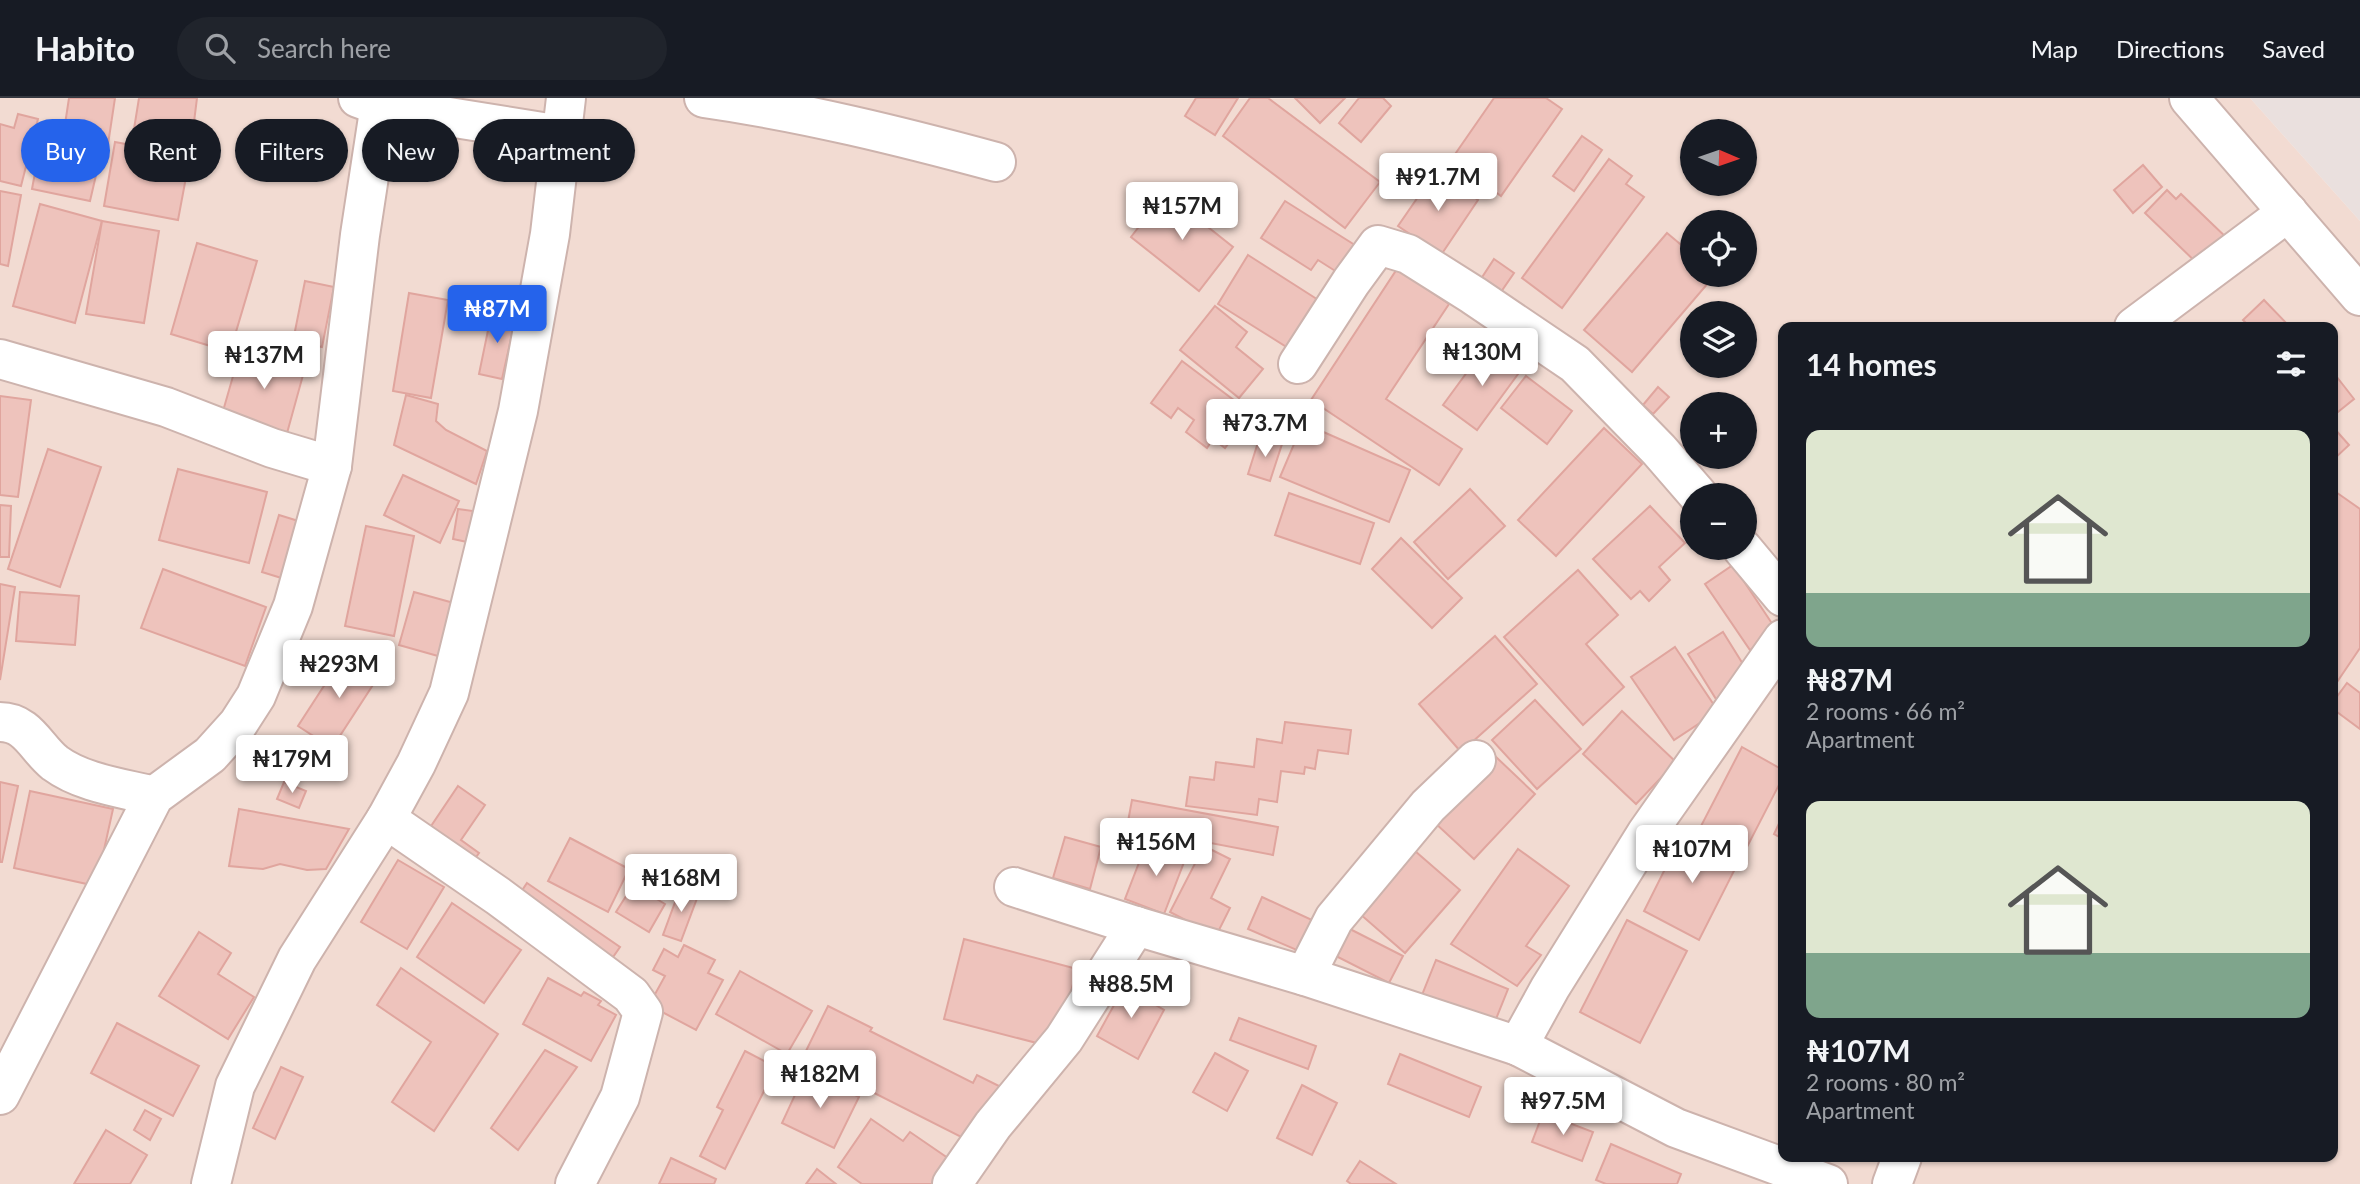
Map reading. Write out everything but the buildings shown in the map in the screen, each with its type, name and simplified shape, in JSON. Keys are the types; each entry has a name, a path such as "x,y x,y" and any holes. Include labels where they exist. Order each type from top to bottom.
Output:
{"street":[{"path":"563,119 566,98"},
{"path":"704,98 768,107 884,132 996,162"},
{"path":"2189,98 2360,296"},
{"path":"0,1095 154,796 210,755 237,724 256,695 293,606 332,466 360,236 373,101 473,119"},
{"path":"211,1184 241,1074 297,959 386,819 416,764 449,693 518,411 550,234 556,182"},
{"path":"2141,322 2288,212"},
{"path":"1298,364 1378,245 1408,254 1575,364 1688,483"},
{"path":"0,359 166,407 272,448 332,466"},
{"path":"1752,560 1778,591"},
{"path":"1518,1046 1550,988 1646,834 1778,646"},
{"path":"0,722 7,722 28,731 57,764 77,774 154,796"},
{"path":"1305,976 1334,919 1428,806 1476,761"},
{"path":"386,819 498,896 631,995 643,1012 620,1097 575,1184"},
{"path":"1014,887 1305,976 1518,1046 1676,1128 1828,1184"},
{"path":"952,1184 993,1125 1064,1039 1136,926"},
{"path":"1892,1184 1900,1162"}],"shaded area":[{"path":"0,98 2250,98 2360,221 2360,1184 0,1184"},
{"path":"2250,98 2360,98 2360,221"}]}
